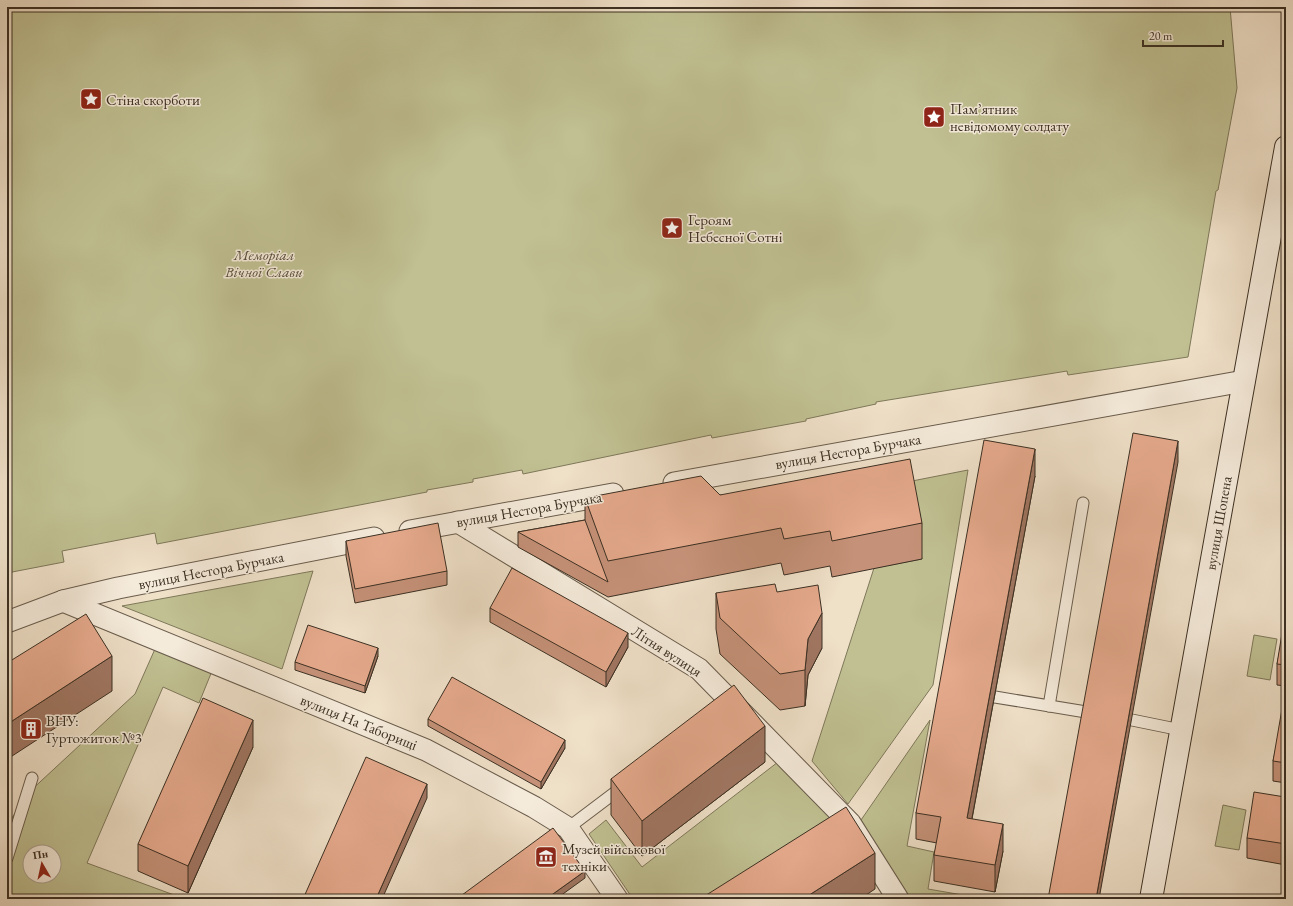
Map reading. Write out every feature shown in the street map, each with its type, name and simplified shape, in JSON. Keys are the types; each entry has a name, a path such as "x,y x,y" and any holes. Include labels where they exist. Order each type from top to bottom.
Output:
{"street":[{"name":"вулиця Шопена","path":"1151,899 1286,147"},
{"name":"вулиця Нестора Бурчака","path":"654,486 1244,381"},
{"name":"вулиця Нестора Бурчака","path":"7,622 63,600 118,588 458,522 630,491"},
{"name":"Літня вулиця","path":"458,522 699,668 846,825 895,898"},
{"name":"вулиця На Таборищі","path":"63,600 426,750 534,807 568,828 617,899"}],"lane":[{"path":"1049,706 1083,503"},
{"path":"995,697 1086,712"},
{"path":"1132,720 1181,730"},
{"path":"7,858 32,778"},
{"path":"568,828 629,782"}],"green space":[{"name":"Меморіал Вічної Слави","path":"7,7 1230,7 1237,88 1218,190 1216,191 1188,357 1068,375 1067,371 876,402 876,404 806,419 806,421 712,438 711,435 523,474 522,470 473,479 473,482 427,490 427,492 157,544 155,533 62,551 64,562 7,573"},
{"path":"968,470 933,685 848,804 812,761 874,568 922,559 907,482"},
{"path":"313,571 282,669 122,606"},
{"path":"1254,635 1277,639 1270,680 1247,676"},
{"path":"155,649 212,671 199,703 163,687 87,863 185,899 7,899 7,826 27,794 135,694"},
{"path":"930,720 907,846 934,852 928,889 986,899 908,899 861,820"},
{"path":"778,762 833,819 712,899 633,899 589,834 606,820 642,867"},
{"path":"1223,805 1246,810 1239,850 1215,846"}],"building":[{"path":"1133,433 1178,441 1096,899 1048,899"},
{"path":"984,440 1035,449 967,818 1003,824 995,865 934,855 941,817 916,813"},
{"path":"910,459 922,523 832,541 830,531 784,539 781,528 608,561 585,498 701,476 720,495"},
{"path":"585,520 608,582 518,532"},
{"path":"438,523 447,571 355,589 346,541"},
{"path":"512,568 628,633 606,672 490,608"},
{"path":"775,584 777,592 818,585 822,613 808,639 805,670 780,674 720,618 716,593"},
{"path":"86,614 112,656 7,725 7,663"},
{"path":"1284,621 1286,622 1286,665 1277,664"},
{"path":"308,625 378,648 365,686 295,662"},
{"path":"452,677 565,740 541,782 428,719"},
{"path":"734,685 765,726 642,821 611,779"},
{"path":"203,698 253,720 188,866 138,844"},
{"path":"1283,703 1286,704 1286,763 1273,761"},
{"path":"366,757 427,784 376,899 303,899"},
{"path":"1286,791 1286,844 1247,838 1254,792 1285,797"},
{"path":"846,807 875,853 803,899 700,899"},
{"name":"Музей військової техніки","path":"553,828 585,871 546,899 458,898"}],"place":[{"name":"Стіна скорботи","path":"91,99"},
{"name":"Пам’ятник невідомому солдату","path":"934,117"},
{"name":"Героям Небесної Сотні","path":"672,228"},
{"name":"ВНУ: Гуртожиток №3","path":"31,729"},
{"name":"Музей військової техніки","path":"546,857"}]}
